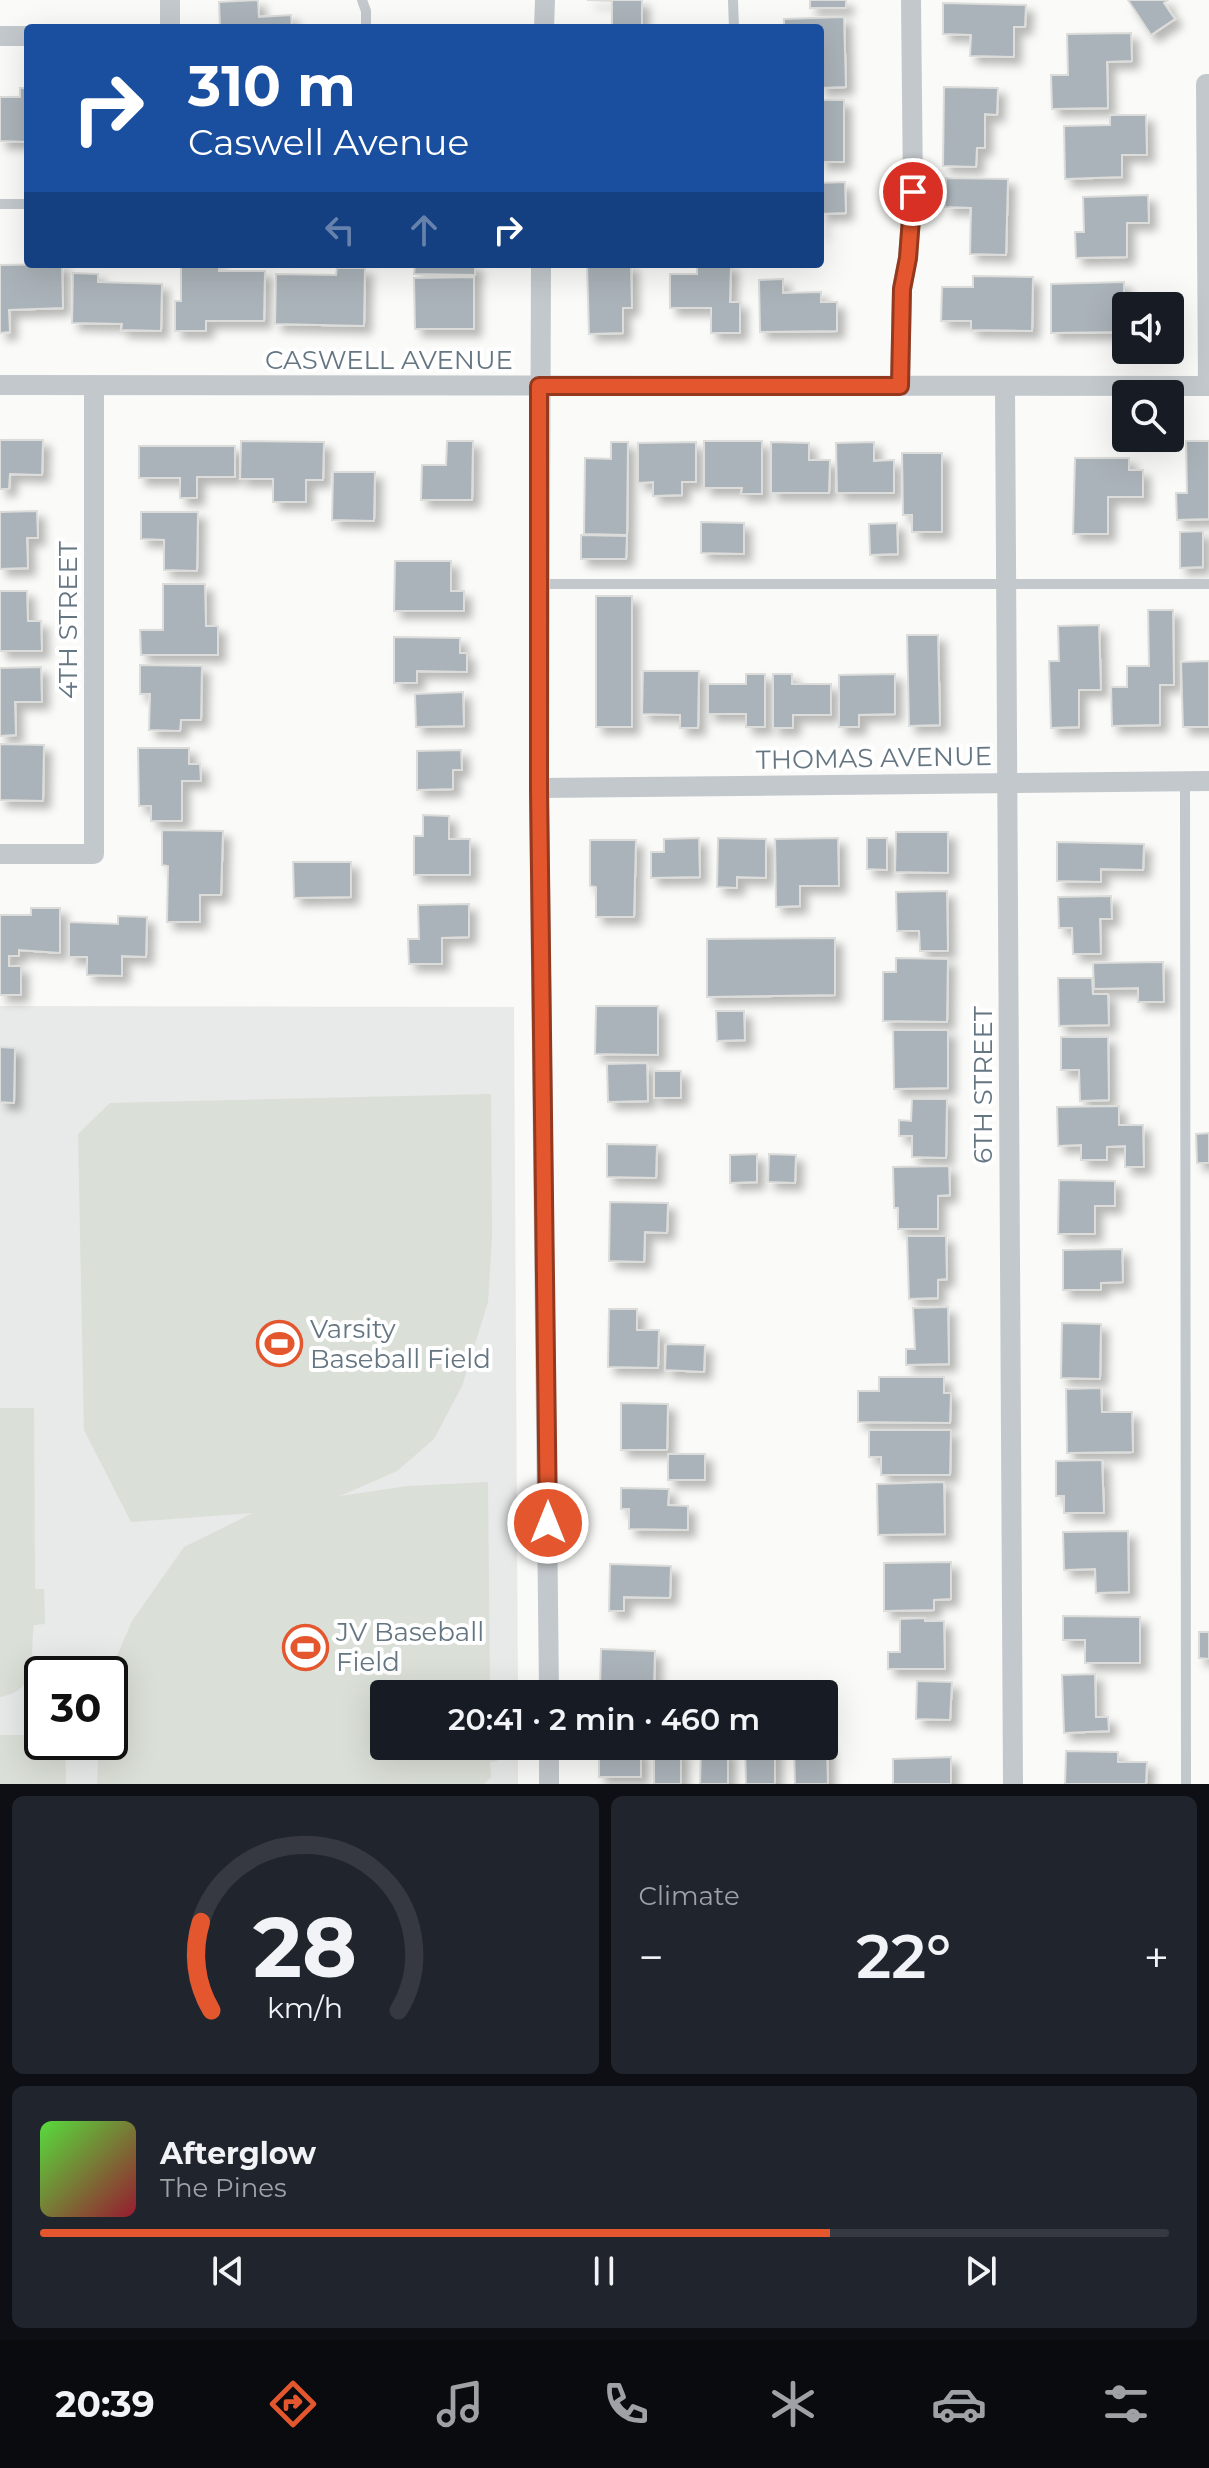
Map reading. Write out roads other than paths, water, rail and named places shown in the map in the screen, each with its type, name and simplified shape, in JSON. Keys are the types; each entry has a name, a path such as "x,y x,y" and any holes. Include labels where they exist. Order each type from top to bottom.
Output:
{"street":[{"path":"170,0 170,24"},
{"path":"544,24 545,0"},
{"path":"900,386 902,289 908,258 913,192 911,0"},
{"path":"0,36 24,36"},
{"path":"1208,84 1208,386"},
{"path":"541,268 539,788 549,1680"},
{"name":"CASWELL AVENUE","path":"0,385 1208,386"},
{"name":"4TH STREET","path":"0,854 94,854 94,385"},
{"name":"6TH STREET","path":"1005,386 1013,1784"},
{"name":"THOMAS AVENUE","path":"539,788 1209,781"},
{"path":"549,1760 549,1784"}],"lane":[{"path":"362,0 366,24"},
{"path":"733,0 734,24"},
{"path":"0,204 24,204"},
{"path":"539,584 1209,584"},
{"path":"1185,781 1186,1784"}],"place":[{"name":"Varsity Baseball Field","path":"279,1344"},
{"name":"JV Baseball Field","path":"305,1647"}]}
